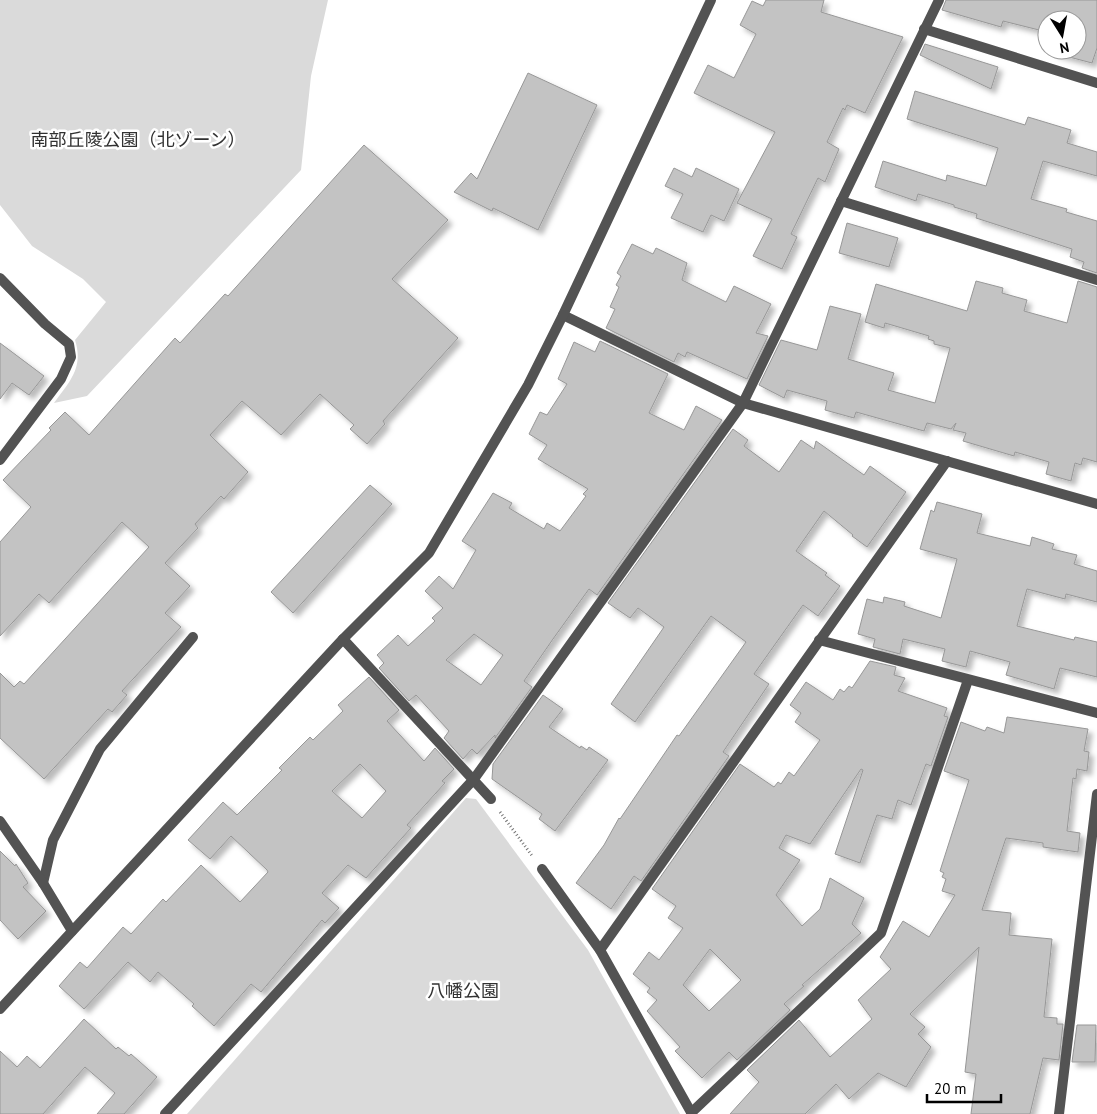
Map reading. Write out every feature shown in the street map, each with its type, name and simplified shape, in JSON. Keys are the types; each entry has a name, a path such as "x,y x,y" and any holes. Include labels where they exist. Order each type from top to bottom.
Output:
{"street":[{"path":"0,1009 343,639 430,553 528,385 563,316 711,0"},
{"path":"165,1114 474,779 743,403 939,0"},
{"path":"924,29 1097,83"},
{"path":"842,201 1097,280"},
{"path":"0,278 31,311 69,344 71,352 69,366 61,379 0,460"},
{"path":"563,316 743,403 1097,504"},
{"path":"600,950 947,460"},
{"path":"43,883 53,840 100,749 193,637"},
{"path":"343,639 474,779 490,799"},
{"path":"820,640 1097,713"},
{"path":"542,870 600,950 691,1113 881,933 968,680"},
{"path":"1059,1114 1097,794"},
{"path":"0,821 43,883 72,931"}],"path":[{"path":"490,799 542,870"}],"green space":[{"name":"南部丘陵公園（北ゾーン）","path":"0,0 328,0 311,76 301,170 87,396 54,403 74,374 78,359 75,340 106,302 83,279 32,246 0,205"},
{"name":"八幡公園","path":"466,798 476,799 588,950 680,1114 187,1114"}],"building":[{"path":"766,0 824,0 821,12 903,37 865,113 847,105 845,110 843,108 827,142 839,149 825,182 818,178 791,234 797,237 782,269 753,256 772,219 737,203 775,132 694,93 708,65 734,78 756,34 740,25 752,1 763,6"},
{"path":"946,0 1097,0 1097,48 1092,63 1081,60 1087,60 1087,10 1037,10 1037,30 1003,21 1001,27 942,10"},
{"path":"925,44 998,67 991,89 920,55"},
{"path":"528,73 597,105 538,230 493,208 492,211 454,192 471,173 477,179"},
{"path":"915,91 1025,125 1028,117 1071,130 1067,143 1097,152 1097,176 1043,161 1031,199 1067,209 1066,212 1097,221 1097,273 1082,268 1084,262 1070,257 1072,249 976,218 977,214 954,207 954,205 918,194 916,201 875,187 883,161 946,181 947,175 986,186 998,148 907,119"},
{"path":"364,145 448,220 392,279 458,338 383,421 385,424 367,444 350,429 354,425 320,394 281,435 242,401 210,435 248,472 224,499 221,496 195,524 198,528 165,563 190,586 165,613 181,627 122,691 127,695 112,712 108,709 44,779 0,738 0,673 14,687 20,681 24,684 149,547 122,522 49,603 39,594 0,636 0,542 31,507 3,480 51,430 49,428 65,412 89,435 175,338 180,343 225,294 228,296"},
{"path":"674,168 692,177 696,168 739,189 724,221 711,215 703,232 671,218 683,194 665,186"},
{"path":"847,223 898,238 889,267 839,253"},
{"path":"632,244 653,254 656,248 687,263 682,280 726,302 734,286 771,304 756,333 768,336 747,379 687,352 685,357 678,353 674,362 606,328 615,309 610,307 619,287 616,285 621,276 617,273"},
{"path":"976,281 1003,288 1002,293 1027,300 1024,311 1067,323 1078,281 1097,287 1097,462 1083,458 1081,465 1075,463 1071,481 1046,474 1049,462 1015,452 1014,456 963,441 966,433 953,430 956,423 951,429 927,423 924,431 856,412 854,418 825,410 827,401 787,390 784,398 759,385 781,340 817,350 830,306 861,314 848,359 894,373 888,390 935,403 950,348 934,344 934,341 928,339 929,336 885,323 884,328 865,322 876,284 967,311"},
{"path":"600,341 668,374 649,413 684,430 696,406 722,420 597,595 589,589 553,639 524,681 532,687 495,738 495,735 477,754 472,749 463,759 444,738 449,731 416,695 409,701 379,668 384,663 377,655 398,635 408,646 435,621 432,618 443,608 425,591 439,576 453,589 476,550 462,541 493,493 512,503 509,508 544,529 547,523 560,531 586,496 583,494 588,489 538,459 547,445 529,434 540,412 547,415 567,384 558,379 574,342 595,352","holes":["474,634 503,655 481,685 446,660"]},
{"path":"0,343 44,376 29,395 12,383 0,399"},
{"path":"733,429 748,440 744,446 779,472 801,440 814,449 816,441 864,475 870,466 906,492 867,547 824,511 796,551 827,573 825,575 840,586 818,616 803,605 754,674 769,684 723,752 729,756 641,881 634,876 611,909 576,883 604,845 619,818 677,735 679,736 746,642 711,616 635,722 611,704 664,627 638,608 630,618 608,603"},
{"path":"370,485 392,504 293,613 271,592"},
{"path":"937,502 982,514 977,533 1030,546 1032,537 1054,544 1052,549 1077,555 1074,564 1097,571 1097,602 1066,594 1065,599 1027,589 1017,626 1074,640 1075,637 1097,642 1097,677 1060,668 1054,689 1006,675 1010,662 970,651 966,667 942,661 945,649 903,639 900,654 873,647 875,639 858,634 867,599 883,603 884,597 905,602 904,606 941,618 957,559 920,549 931,510 934,512"},
{"path":"870,661 896,667 894,675 905,678 898,691 947,708 944,716 948,717 931,766 926,764 911,805 898,800 892,819 877,815 860,863 835,854 863,770 861,769 810,844 786,835 779,848 800,860 776,895 802,926 820,909 830,878 864,898 852,924 861,933 802,985 804,986 784,1004 790,1010 737,1060 729,1052 702,1078 675,1051 680,1047 647,1011 657,1000 647,992 650,988 633,974 649,952 659,960 683,928 668,918 676,906 652,889 740,764 774,787 778,782 781,784 789,772 794,776 820,740 795,722 801,713 790,705 806,682 833,700 840,689 844,692 849,686 852,688","holes":["710,949 741,980 709,1011 683,985"]},
{"path":"369,677 399,710 387,721 424,761 435,748 454,769 442,781 445,783 407,825 411,828 366,878 348,865 322,893 339,908 325,923 322,920 261,992 251,984 214,1026 192,1006 194,1004 158,972 150,982 128,962 84,1009 59,986 80,962 87,968 123,927 131,934 163,899 166,902 201,865 240,902 268,872 231,836 210,859 188,840 223,802 237,815 282,770 279,768 310,737 313,740 343,711 338,705","holes":["360,764 386,791 362,818 332,791"]},
{"path":"543,695 563,709 549,727 580,748 581,746 587,750 589,747 608,760 555,831 539,819 542,814 492,779 493,764"},
{"path":"1007,717 1088,729 1084,751 1089,752 1087,771 1077,769 1076,779 1073,778 1067,831 1080,833 1078,852 1043,847 1043,843 1006,838 982,910 1011,913 1009,935 1052,939 1044,1017 1057,1018 1057,1024 1063,1024 1059,1060 1043,1058 1030,1114 971,1114 976,1074 965,1072 979,947 910,1014 925,1027 918,1034 931,1047 906,1087 878,1073 849,1099 836,1084 805,1114 730,1114 759,1082 747,1070 799,1020 830,1057 872,1019 858,1000 891,969 880,957 903,921 929,937 955,895 942,891 946,879 942,877 944,873 940,871 969,780 944,771 961,722 985,731 987,727 1004,733"},
{"path":"0,851 15,866 16,864 28,883 23,887 46,911 18,939 0,920"},
{"path":"84,1019 116,1049 118,1047 129,1056 131,1054 157,1077 124,1114 97,1114 115,1093 85,1067 43,1114 0,1114 0,1051 17,1067 27,1056 40,1068"},
{"path":"1077,1025 1096,1025 1095,1062 1072,1062"}]}
